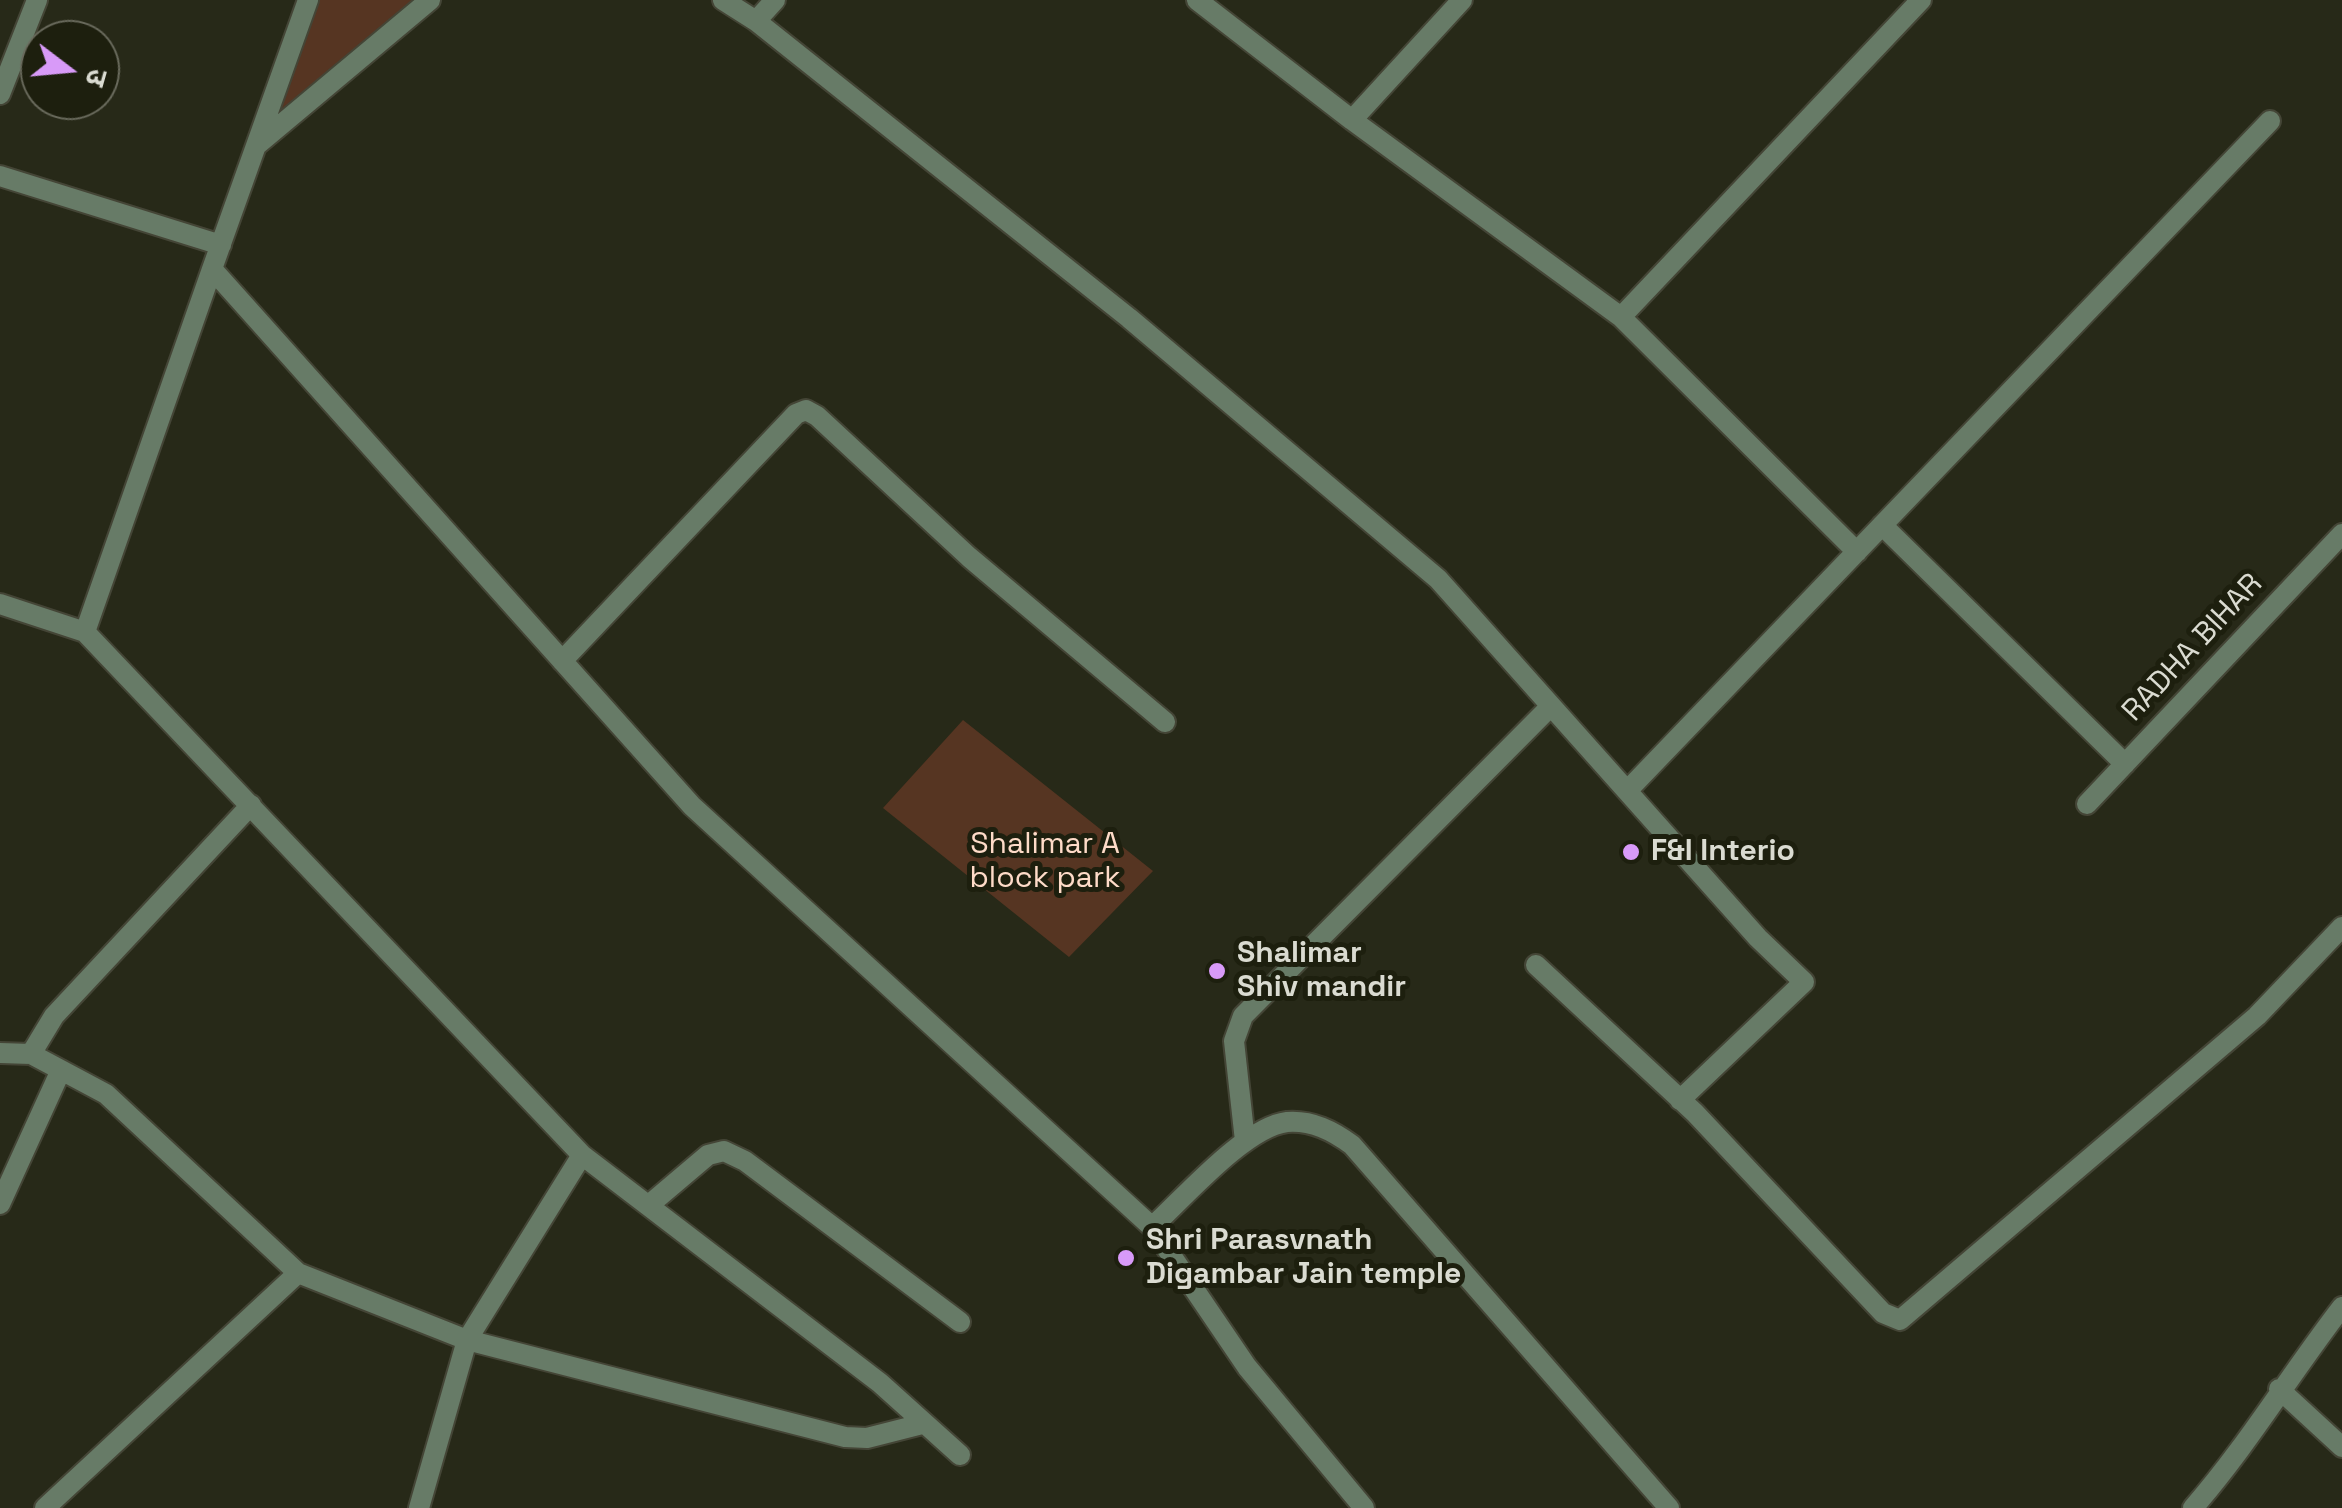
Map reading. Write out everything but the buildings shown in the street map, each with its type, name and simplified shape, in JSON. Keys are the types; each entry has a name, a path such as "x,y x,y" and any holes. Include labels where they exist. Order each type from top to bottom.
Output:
{"street":[{"path":"0,94 37,0"},
{"path":"85,632 308,0"},
{"path":"256,145 430,0"},
{"path":"723,0 756,21 1129,318 1438,579 1549,708 1758,938 1804,982 1680,1100"},
{"path":"756,21 775,0"},
{"path":"1197,0 1352,120 1622,317 1857,552"},
{"path":"1352,120 1462,0"},
{"path":"1622,317 1921,0"},
{"path":"1627,792 2270,121"},
{"path":"0,176 221,245"},
{"path":"212,270 692,806 1152,1226 1247,1368 1364,1508"},
{"path":"562,661 796,414 806,410 968,557 1165,722"},
{"path":"1882,525 2124,764"},
{"name":"RADHA BIHAR","path":"2087,804 2342,534"},
{"path":"0,604 85,632 582,1155 880,1383 960,1456"},
{"path":"1245,1141 1234,1041 1243,1016 1549,708"},
{"path":"30,1054 54,1016 251,805"},
{"path":"1536,966 1680,1100 1882,1313 1900,1320 2257,1016 2342,926"},
{"path":"0,1054 30,1054 106,1094 298,1273 468,1340 845,1437 867,1438 922,1424"},
{"path":"0,1204 61,1070"},
{"path":"1152,1226 1245,1141 1284,1122 1330,1130 1352,1145 1668,1508"},
{"path":"649,1206 708,1155 724,1151 746,1161 960,1322"},
{"path":"419,1508 468,1340 582,1155"},
{"path":"45,1508 298,1273"},
{"path":"2193,1508 2237,1458 2279,1389 2342,1307"},
{"path":"2279,1389 2342,1447"}],"green space":[{"path":"308,0 430,0 257,145"},
{"name":"Shalimar A block park","path":"963,720 1153,871 1069,957 883,808"}],"place":[{"name":"F&I Interio","path":"1631,852"},
{"name":"Shalimar Shiv mandir","path":"1217,971"},
{"name":"Shri Parasvnath Digambar Jain temple","path":"1126,1258"}]}
